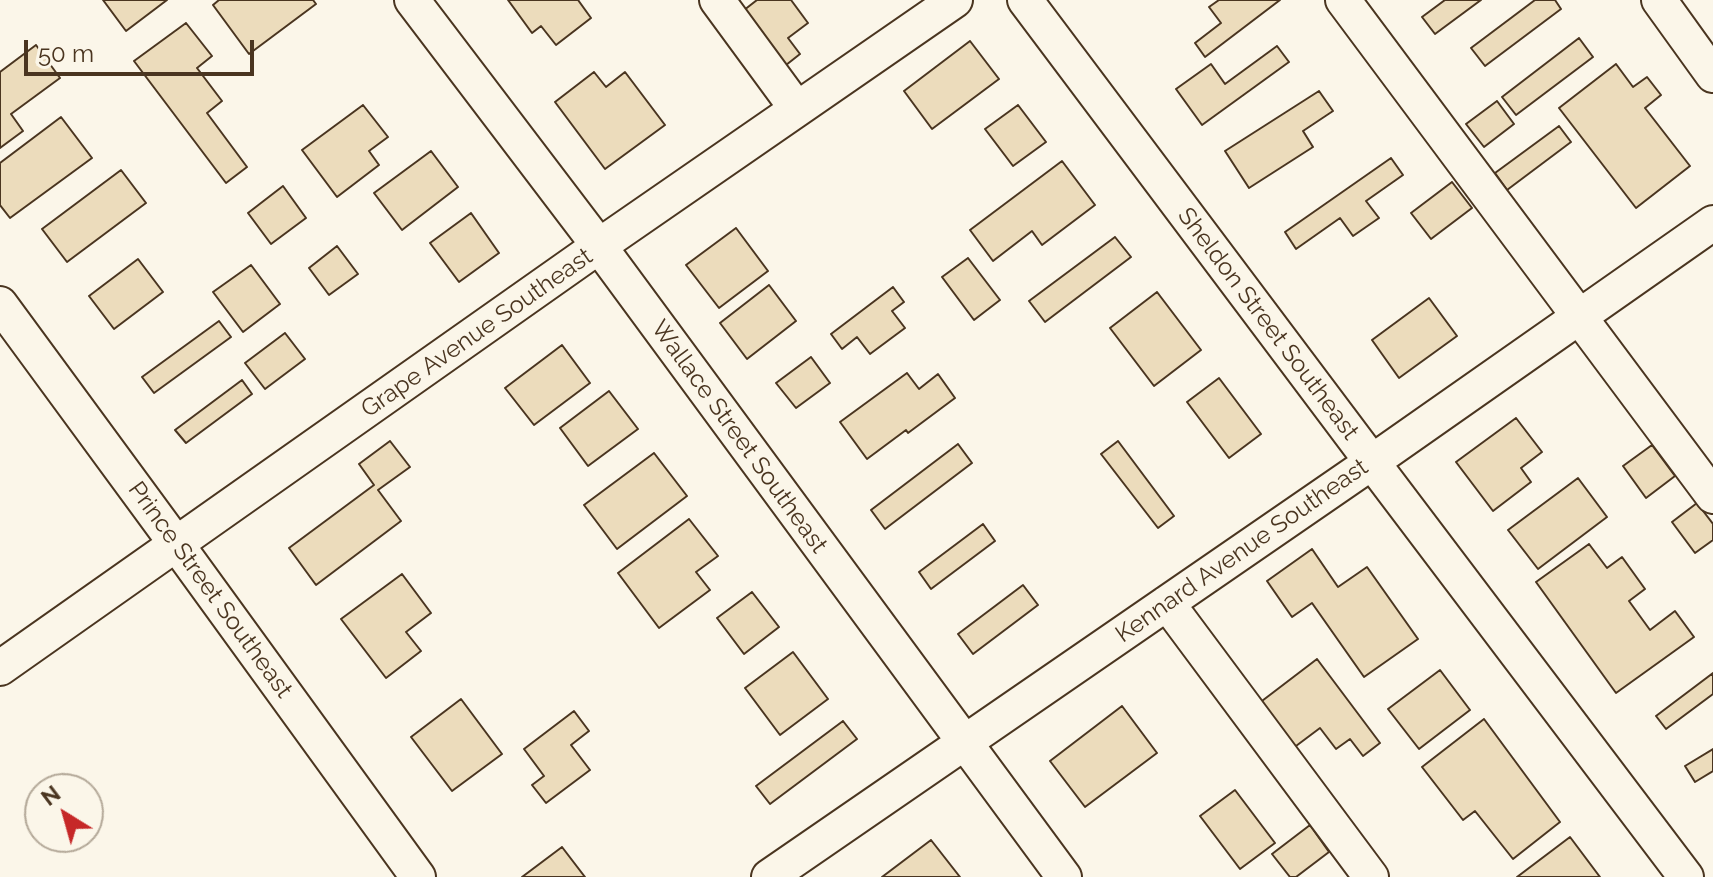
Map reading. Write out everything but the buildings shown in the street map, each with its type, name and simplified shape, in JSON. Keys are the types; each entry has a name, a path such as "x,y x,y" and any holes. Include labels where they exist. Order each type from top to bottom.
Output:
{"street":[{"name":"Wallace Street Southeast","path":"412,0 599,246 1064,877"},
{"path":"717,0 797,109"},
{"name":"Grape Avenue Southeast","path":"0,668 599,246 955,0"},
{"name":"Sheldon Street Southeast","path":"1025,0 1686,877"},
{"path":"1343,0 1713,496"},
{"path":"1659,0 1713,75"},
{"name":"Kennard Avenue Southeast","path":"769,877 1713,223"},
{"name":"Prince Street Southeast","path":"0,304 418,877"},
{"path":"1167,603 1371,877"}]}
